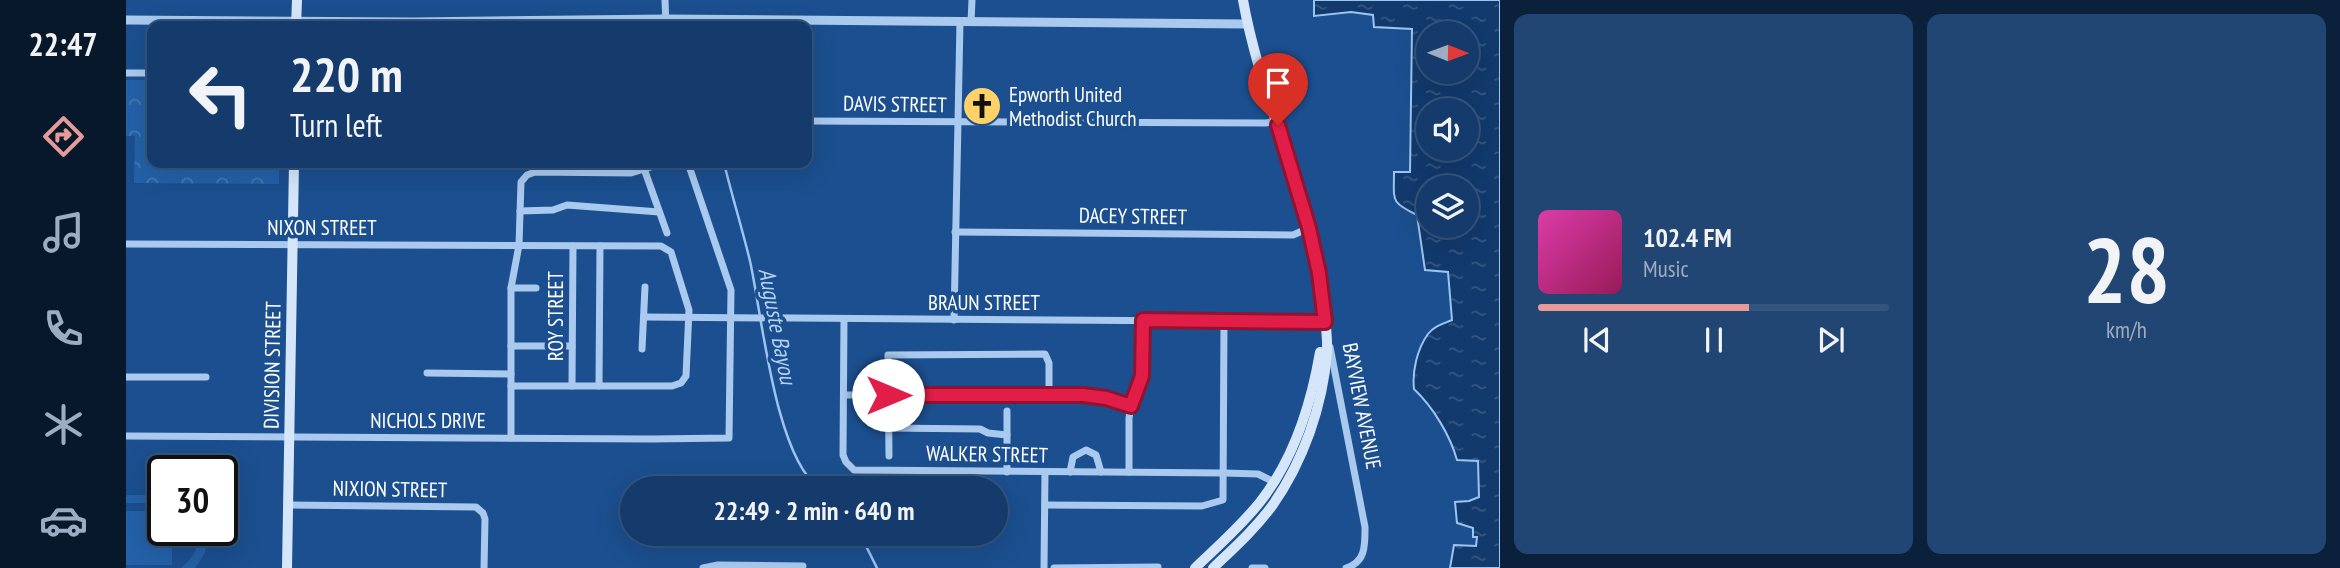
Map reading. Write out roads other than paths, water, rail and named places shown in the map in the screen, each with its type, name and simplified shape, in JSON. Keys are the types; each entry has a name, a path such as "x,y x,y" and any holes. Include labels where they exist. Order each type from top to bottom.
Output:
{"main road":[{"path":"297,0 297,21"},
{"name":"BAYVIEW AVENUE","path":"1243,0 1247,24 1309,228 1319,273 1325,322"},
{"name":"DIVISION STREET","path":"287,568 294,168"},
{"path":"1195,568 1260,502 1294,445 1304,419 1325,322"},
{"path":"1213,568 1270,508 1296,466 1314,419 1323,377 1327,350 1325,322"}],"street":[{"path":"665,0 666,21"},
{"path":"971,22 972,0"},
{"path":"126,20 183,21"},
{"path":"954,320 960,22"},
{"path":"812,24 1247,24"},
{"path":"126,73 147,73"},
{"name":"DAVIS STREET","path":"812,121 1276,121"},
{"name":"ROY STREET","path":"511,438 511,288 519,245 520,188 523,178 535,172 631,173 640,168"},
{"path":"644,168 667,233"},
{"path":"690,168 729,283 732,317"},
{"path":"520,211 554,210 567,205 659,212"},
{"name":"DACEY STREET","path":"955,232 1293,235 1309,228"},
{"name":"NIXON STREET","path":"126,244 661,246 672,255 686,297 689,317"},
{"name":"ROY STREET","path":"572,386 573,246"},
{"path":"599,386 600,246"},
{"path":"642,349 645,287"},
{"path":"511,288 536,288"},
{"name":"BRAUN STREET","path":"643,317 1325,322"},
{"path":"511,386 672,386 681,383 686,376 689,317"},
{"name":"NICHOLS DRIVE","path":"126,436 729,438 732,317"},
{"name":"WALKER STREET","path":"844,319 843,455 845,462 855,470 1224,472 1258,474 1274,482"},
{"path":"1129,472 1131,406 1142,376 1143,320"},
{"path":"1045,505 1209,505 1223,500 1224,321"},
{"name":"BAYVIEW AVENUE","path":"1325,322 1365,527 1362,557 1346,568"},
{"path":"511,346 572,346"},
{"path":"889,456 888,355 1045,354 1049,363 1049,395"},
{"path":"427,373 511,374"},
{"path":"126,377 206,377"},
{"path":"844,395 1094,396 1131,406"},
{"path":"1007,411 1007,472"},
{"path":"888,428 980,429 988,433 1007,435"},
{"path":"1070,472 1073,457 1086,450 1096,455 1101,472"},
{"path":"1044,568 1045,472"},
{"name":"NIXION STREET","path":"288,505 476,507 485,519 484,568"},
{"path":"703,568 718,565 803,566"},
{"path":"1054,568 1158,567"},
{"path":"1252,568 1265,568"}],"water":[{"path":"1314,0 1500,0 1500,568 1450,568 1454,545 1476,546 1477,537 1473,537 1473,528 1457,523 1455,502 1479,497 1478,461 1457,460 1440,422 1414,389 1416,361 1424,340 1433,329 1452,320 1448,272 1425,270 1420,238 1479,238 1479,175 1416,175 1416,214 1395,200 1394,172 1410,172 1412,29 1374,27 1373,15 1351,12 1314,16"}],"waterway":[{"name":"Auguste Bayou","path":"725,168 750,261 772,383 791,447 808,476"},
{"name":"Auguste Bayou","path":"866,546 877,568"}],"place":[{"name":"Epworth United Methodist Church","path":"982,106"}]}
